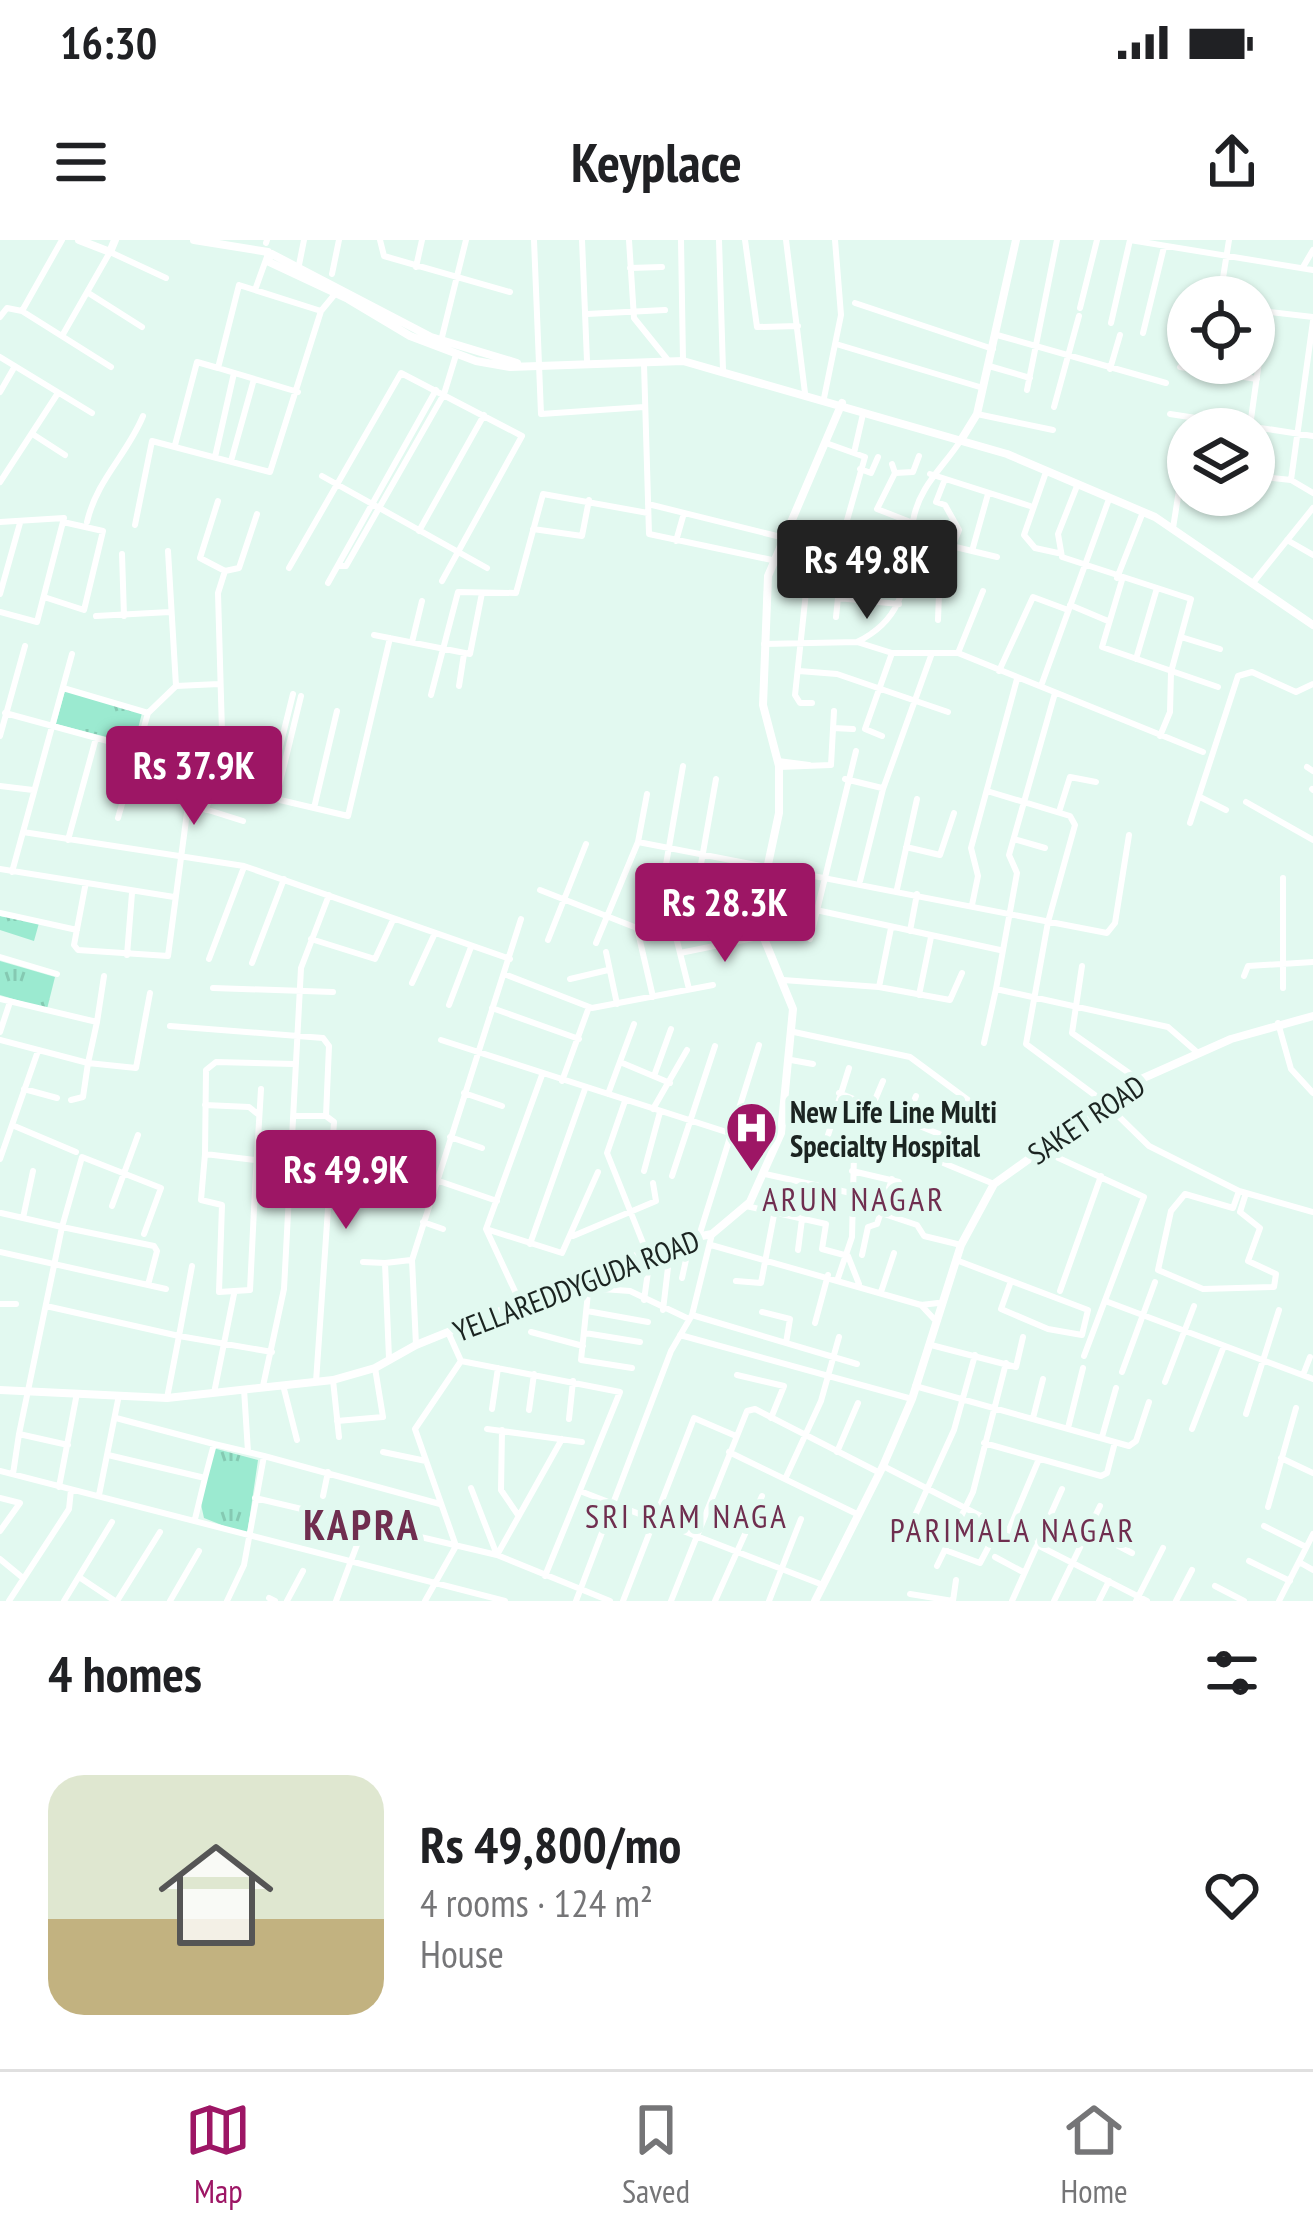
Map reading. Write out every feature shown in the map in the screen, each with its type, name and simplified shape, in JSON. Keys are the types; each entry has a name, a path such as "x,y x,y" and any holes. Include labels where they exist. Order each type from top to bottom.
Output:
{"street":[{"path":"22,311 62,240"},
{"path":"79,240 166,278"},
{"path":"62,336 115,240"},
{"path":"194,240 267,245 456,355 510,367 683,361 961,440 1144,512 1313,625"},
{"path":"299,266 304,240"},
{"path":"332,274 339,240"},
{"path":"380,240 380,254 457,281 510,292"},
{"path":"416,267 422,240"},
{"path":"440,345 466,240"},
{"path":"534,240 541,414 644,407"},
{"path":"582,240 586,361"},
{"path":"629,240 632,312 668,359"},
{"path":"681,240 683,361"},
{"path":"719,240 723,370"},
{"path":"745,240 757,327 798,326"},
{"path":"786,240 805,393"},
{"path":"824,398 841,315 835,240"},
{"path":"857,642 875,633 907,592 913,523 930,474 977,414 1016,240"},
{"path":"1027,390 1057,240"},
{"path":"1054,407 1096,240"},
{"path":"1112,323 1130,240 1313,270"},
{"path":"1224,276 1229,240"},
{"path":"267,245 269,262 338,289"},
{"path":"255,290 267,245"},
{"path":"1143,332 1164,247"},
{"path":"1303,267 1313,250"},
{"path":"630,268 662,267"},
{"path":"218,368 239,285 321,311"},
{"path":"135,525 152,441 270,472 321,311 338,289"},
{"path":"89,294 142,326"},
{"path":"855,303 993,349"},
{"path":"0,317 8,308 22,311 111,367"},
{"path":"586,314 665,310"},
{"path":"1275,313 1313,319 1292,480"},
{"path":"997,335 1166,383"},
{"path":"1110,369 1120,335"},
{"path":"836,344 983,388"},
{"path":"440,345 519,364"},
{"path":"328,583 446,382 456,355"},
{"path":"0,357 92,413"},
{"path":"644,359 649,534 772,560"},
{"path":"175,445 197,362 298,392"},
{"path":"989,365 1030,378"},
{"path":"0,392 15,366"},
{"path":"215,457 234,373"},
{"path":"289,568 398,375 484,415 522,440 442,581"},
{"path":"231,461 254,379"},
{"path":"0,482 58,393"},
{"name":"YELLAREDDYGUDA ROAD","path":"0,1390 167,1398 333,1380 375,1368 416,1345 671,1242 712,1234 744,1205 777,1148 794,1032 789,996 763,936 761,897 779,813 779,764 763,705 772,560 842,404"},
{"path":"854,453 864,410"},
{"path":"977,414 1053,430"},
{"path":"419,531 484,415"},
{"path":"87,522 96,489 128,451 143,416"},
{"path":"1275,431 1313,436"},
{"path":"34,435 65,455"},
{"path":"812,703 796,700 812,536 842,538 865,457 824,442"},
{"path":"895,473 913,472 919,456"},
{"path":"860,469 871,473 878,457"},
{"path":"892,464 895,473 878,509 913,523"},
{"path":"1046,472 1030,506 1025,543 1119,579 1191,599 1171,673 1170,712 1160,736"},
{"path":"930,474 1030,506"},
{"path":"322,476 487,568"},
{"path":"1275,478 1292,480 1313,494"},
{"path":"945,479 936,502 945,506 959,530 952,547"},
{"path":"1060,554 1058,535 1077,486"},
{"path":"431,695 458,592 517,593 543,494 684,513 781,537"},
{"path":"971,551 988,494"},
{"path":"1041,686 1109,499"},
{"path":"533,529 582,536 589,500"},
{"path":"218,501 200,559 225,571 239,568 257,514"},
{"path":"1252,584 1313,508"},
{"path":"1144,512 1119,579 1102,647 1218,687"},
{"path":"676,541 684,513"},
{"path":"1173,528 1175,516"},
{"path":"0,522 64,518 37,622 0,611"},
{"path":"0,595 20,523"},
{"path":"43,597 84,610 104,531 63,523"},
{"path":"860,543 875,533 913,523"},
{"path":"847,525 875,533"},
{"path":"914,537 998,557"},
{"path":"1287,540 1313,555"},
{"path":"168,551 176,686"},
{"path":"122,554 124,616"},
{"path":"809,556 837,560"},
{"path":"225,571 218,593 222,732 255,756 280,800 349,816 390,638"},
{"path":"908,578 934,581 950,573"},
{"path":"1136,659 1157,588"},
{"path":"958,653 983,591"},
{"path":"907,592 939,593 938,620"},
{"path":"374,635 473,652 482,593"},
{"path":"999,671 1030,601 1039,597 1108,621"},
{"path":"836,617 838,598 900,604"},
{"path":"412,642 422,602"},
{"path":"96,616 170,612"},
{"path":"1181,637 1220,649"},
{"path":"764,644 857,642 892,653 958,653 1203,752"},
{"path":"0,736 25,646"},
{"path":"882,736 865,729 892,653"},
{"path":"860,881 884,789 932,653"},
{"path":"12,872 72,654"},
{"path":"459,686 464,654"},
{"path":"800,671 837,674 948,712"},
{"path":"1190,823 1223,708 1238,676 1252,672 1296,692 1313,684"},
{"path":"972,905 978,876 971,848 1017,679"},
{"path":"118,818 150,711 176,686 219,684"},
{"path":"63,688 150,711"},
{"path":"984,1043 1017,873 1010,855 1055,693"},
{"path":"277,794 297,695"},
{"path":"779,764 831,765 834,711"},
{"path":"314,808 337,712"},
{"path":"5,713 174,760 166,797 243,821"},
{"path":"271,782 292,717"},
{"path":"833,728 853,729"},
{"path":"68,840 96,737"},
{"path":"810,939 845,779 856,751"},
{"path":"206,810 220,761"},
{"path":"664,876 683,766"},
{"path":"1059,812 1070,777 1096,782"},
{"path":"698,881 716,779"},
{"path":"845,779 884,789"},
{"path":"0,786 33,790"},
{"path":"987,791 1059,812 1075,825 1048,922 1026,1044 1104,1102 1149,1147 1242,1192 1313,1212"},
{"path":"596,943 638,842 646,794"},
{"path":"1200,797 1226,810"},
{"path":"897,889 917,799"},
{"path":"1246,802 1313,840"},
{"path":"85,887 76,930 78,950 168,956 188,805"},
{"path":"906,847 940,855 955,814"},
{"path":"22,832 244,866 510,959"},
{"path":"638,842 1112,931 1129,836"},
{"path":"1014,839 1045,848"},
{"path":"548,940 586,844"},
{"path":"209,959 244,866"},
{"path":"0,869 85,887 174,897"},
{"path":"1282,878 1283,988"},
{"path":"252,963 284,879"},
{"path":"540,890 637,928 761,897"},
{"path":"127,956 132,892"},
{"path":"910,932 917,894"},
{"path":"263,1386 284,1289 298,992 311,939 329,896"},
{"path":"816,910 1000,950"},
{"path":"0,914 76,930"},
{"path":"311,939 375,959 393,919"},
{"path":"416,1345 412,1260 521,919"},
{"path":"672,921 689,989"},
{"path":"637,928 653,997"},
{"path":"879,987 891,928"},
{"path":"412,983 435,933"},
{"path":"680,953 763,936"},
{"path":"919,995 931,937"},
{"path":"449,1005 472,946"},
{"path":"606,952 616,1004"},
{"path":"0,957 57,974"},
{"path":"1244,976 1248,966 1313,962"},
{"path":"1082,966 1074,1008 1076,1038 1139,1080"},
{"path":"570,979 608,970"},
{"path":"784,983 879,987 954,1000 962,973"},
{"path":"504,974 592,1007 713,985"},
{"path":"70,1100 82,1097 104,976"},
{"path":"213,988 333,992"},
{"path":"996,989 1168,1027 1198,1053"},
{"path":"10,1001 0,1036 88,1063 136,1068 149,993"},
{"path":"0,998 97,1022"},
{"path":"562,1081 592,1007"},
{"path":"492,1008 579,1039"},
{"name":"SAKET ROAD","path":"815,1601 882,1470 912,1399 961,1245 994,1184 1139,1080 1278,1022 1313,1016"},
{"path":"1278,1022 1292,1069 1313,1093"},
{"path":"607,1095 634,1024"},
{"path":"170,1026 296,1034 327,1041 326,1115"},
{"path":"654,1076 670,1029"},
{"path":"794,1032 910,1057 968,1100"},
{"path":"441,1040 777,1148"},
{"path":"682,1278 759,1045"},
{"path":"672,1176 715,1046"},
{"path":"644,1171 657,1111 687,1050"},
{"path":"0,1159 38,1051"},
{"path":"791,1060 813,1064"},
{"path":"620,1062 670,1083"},
{"path":"260,1089 250,1290 234,1294 216,1290 222,1205 201,1200 209,1065 294,1064"},
{"path":"838,1278 848,1256 854,1154 824,1148 849,1068"},
{"path":"520,1302 486,1229 542,1075"},
{"path":"872,1107 884,1081"},
{"path":"530,1244 586,1088"},
{"path":"24,1089 57,1098"},
{"path":"464,1093 502,1106"},
{"path":"839,1093 945,1137 940,1160"},
{"path":"906,1120 916,1096"},
{"path":"626,1101 607,1153 649,1252 644,1300"},
{"path":"205,1105 249,1107 259,1114"},
{"path":"294,1117 326,1115 334,1122 316,1382"},
{"path":"784,1117 829,1126"},
{"path":"12,1125 76,1152"},
{"path":"112,1206 138,1135"},
{"path":"450,1137 482,1148"},
{"path":"901,1146 994,1184"},
{"path":"1039,1150 1144,1197 1084,1356"},
{"path":"205,1154 255,1160"},
{"path":"13,1474 26,1390 82,1157 162,1190 144,1234"},
{"path":"23,1217 33,1171"},
{"path":"852,1171 896,1181 881,1213 868,1227 862,1255"},
{"path":"486,1229 562,1252 598,1172"},
{"path":"765,1174 851,1193"},
{"path":"1060,1291 1101,1176"},
{"path":"436,1180 497,1201"},
{"path":"573,1236 658,1198 653,1183"},
{"path":"255,1189 290,1191"},
{"path":"1237,1210 1242,1192"},
{"path":"1185,1194 1237,1210 1260,1228 1249,1261 1276,1274 1274,1287 1203,1289 1158,1270 1171,1211 1185,1194"},
{"path":"744,1205 826,1224 823,1250 848,1256"},
{"path":"2,1213 154,1246 157,1251 148,1285"},
{"path":"881,1213 917,1225 923,1236 961,1245"},
{"path":"736,1281 761,1283 774,1215"},
{"path":"798,1250 802,1219"},
{"path":"423,1222 442,1228"},
{"path":"576,1601 691,1317 712,1234"},
{"path":"663,1310 671,1242"},
{"path":"711,1245 937,1310"},
{"path":"0,1252 166,1288"},
{"path":"881,1292 894,1252"},
{"path":"848,1256 859,1284"},
{"path":"363,1262 412,1260"},
{"path":"956,1260 1088,1310 1082,1335 1048,1329 1001,1309 1011,1281"},
{"path":"385,1263 389,1358"},
{"path":"167,1398 192,1266"},
{"path":"569,1419 590,1274"},
{"path":"815,1323 828,1275"},
{"path":"1122,1372 1155,1282"},
{"path":"590,1288 618,1288 663,1310 857,1364"},
{"path":"214,1393 234,1294"},
{"path":"1108,1302 1313,1379"},
{"path":"0,1304 16,1304"},
{"path":"921,1305 937,1310"},
{"path":"46,1306 272,1352"},
{"path":"1165,1382 1194,1306"},
{"path":"1246,1414 1279,1310"},
{"path":"587,1311 648,1322"},
{"path":"762,1312 790,1319 786,1343"},
{"path":"448,1332 461,1361"},
{"path":"531,1332 583,1346"},
{"path":"740,1352 747,1332"},
{"path":"584,1334 640,1342"},
{"path":"680,1335 912,1399"},
{"path":"786,1477 829,1377 838,1337"},
{"path":"927,1344 1016,1366 1023,1337"},
{"path":"1192,1430 1224,1346"},
{"path":"903,1542 931,1491 975,1354"},
{"path":"1303,1375 1310,1358"},
{"path":"581,1360 632,1368"},
{"path":"461,1361 616,1389 620,1396 544,1576"},
{"path":"425,1601 456,1546 416,1436 417,1418 461,1361"},
{"path":"937,1566 966,1510 1006,1364"},
{"path":"337,1421 383,1417 375,1368"},
{"path":"492,1409 498,1368"},
{"path":"1068,1428 1083,1368"},
{"path":"529,1410 534,1374"},
{"path":"737,1375 784,1386 771,1418"},
{"path":"1033,1418 1043,1379"},
{"path":"333,1380 339,1437"},
{"path":"283,1384 297,1440"},
{"path":"915,1386 1134,1444 1149,1402"},
{"path":"1102,1437 1115,1388"},
{"path":"244,1389 248,1452"},
{"path":"59,1487 77,1393"},
{"path":"98,1495 119,1395"},
{"path":"837,1452 858,1403"},
{"path":"1268,1507 1296,1408"},
{"path":"671,1601 729,1452 751,1409 931,1491 1140,1600 1163,1548"},
{"path":"116,1418 441,1504"},
{"path":"622,1601 694,1418 736,1436"},
{"path":"487,1429 582,1442"},
{"path":"502,1430 501,1490 518,1515"},
{"path":"19,1434 68,1445"},
{"path":"497,1555 562,1439"},
{"path":"984,1443 1105,1476 1115,1442"},
{"path":"195,1519 214,1444"},
{"path":"383,1451 427,1461"},
{"path":"729,1452 859,1515"},
{"path":"108,1455 205,1478"},
{"path":"227,1601 244,1564 264,1456"},
{"path":"1281,1458 1313,1473"},
{"path":"1009,1530 1039,1459"},
{"path":"0,1471 503,1601"},
{"path":"323,1496 328,1472"},
{"path":"471,1489 497,1555"},
{"path":"9,1601 69,1509 71,1490"},
{"path":"1012,1601 1062,1490"},
{"path":"580,1491 823,1585"},
{"path":"716,1601 762,1496"},
{"path":"0,1498 20,1502 0,1532"},
{"path":"255,1498 497,1555 610,1601"},
{"path":"1054,1601 1100,1506"},
{"path":"769,1601 800,1519"},
{"path":"64,1601 112,1522"},
{"path":"336,1601 365,1525"},
{"path":"945,1550 980,1563 1000,1525"},
{"path":"1264,1526 1306,1547"},
{"path":"1088,1530 1132,1553"},
{"path":"79,1576 116,1601 160,1532"},
{"path":"1280,1601 1313,1534"},
{"path":"170,1601 199,1551"},
{"path":"994,1557 1023,1572"},
{"path":"0,1559 23,1578"},
{"path":"1249,1561 1290,1581"},
{"path":"1299,1562 1313,1570"},
{"path":"1176,1601 1192,1570"},
{"path":"287,1601 303,1571"},
{"path":"910,1594 953,1601 956,1580"},
{"path":"1099,1601 1109,1582"},
{"path":"1215,1586 1244,1601"}],"green space":[{"path":"65,691 142,713 134,744 56,724"},
{"path":"0,916 39,923 34,941 0,930"},
{"path":"0,961 55,977 47,1009 0,995"},
{"path":"213,1448 258,1460 247,1535 204,1518 200,1500"}],"place":[{"name":"New Life Line Multi Specialty Hospital","path":"751,1174"}],"district":[{"name":"ARUN NAGAR","path":"854,1198"},
{"name":"SRI RAM NAGA","path":"687,1515"},
{"name":"KAPRA","path":"362,1524"},
{"name":"PARIMALA NAGAR","path":"1013,1529"}]}
